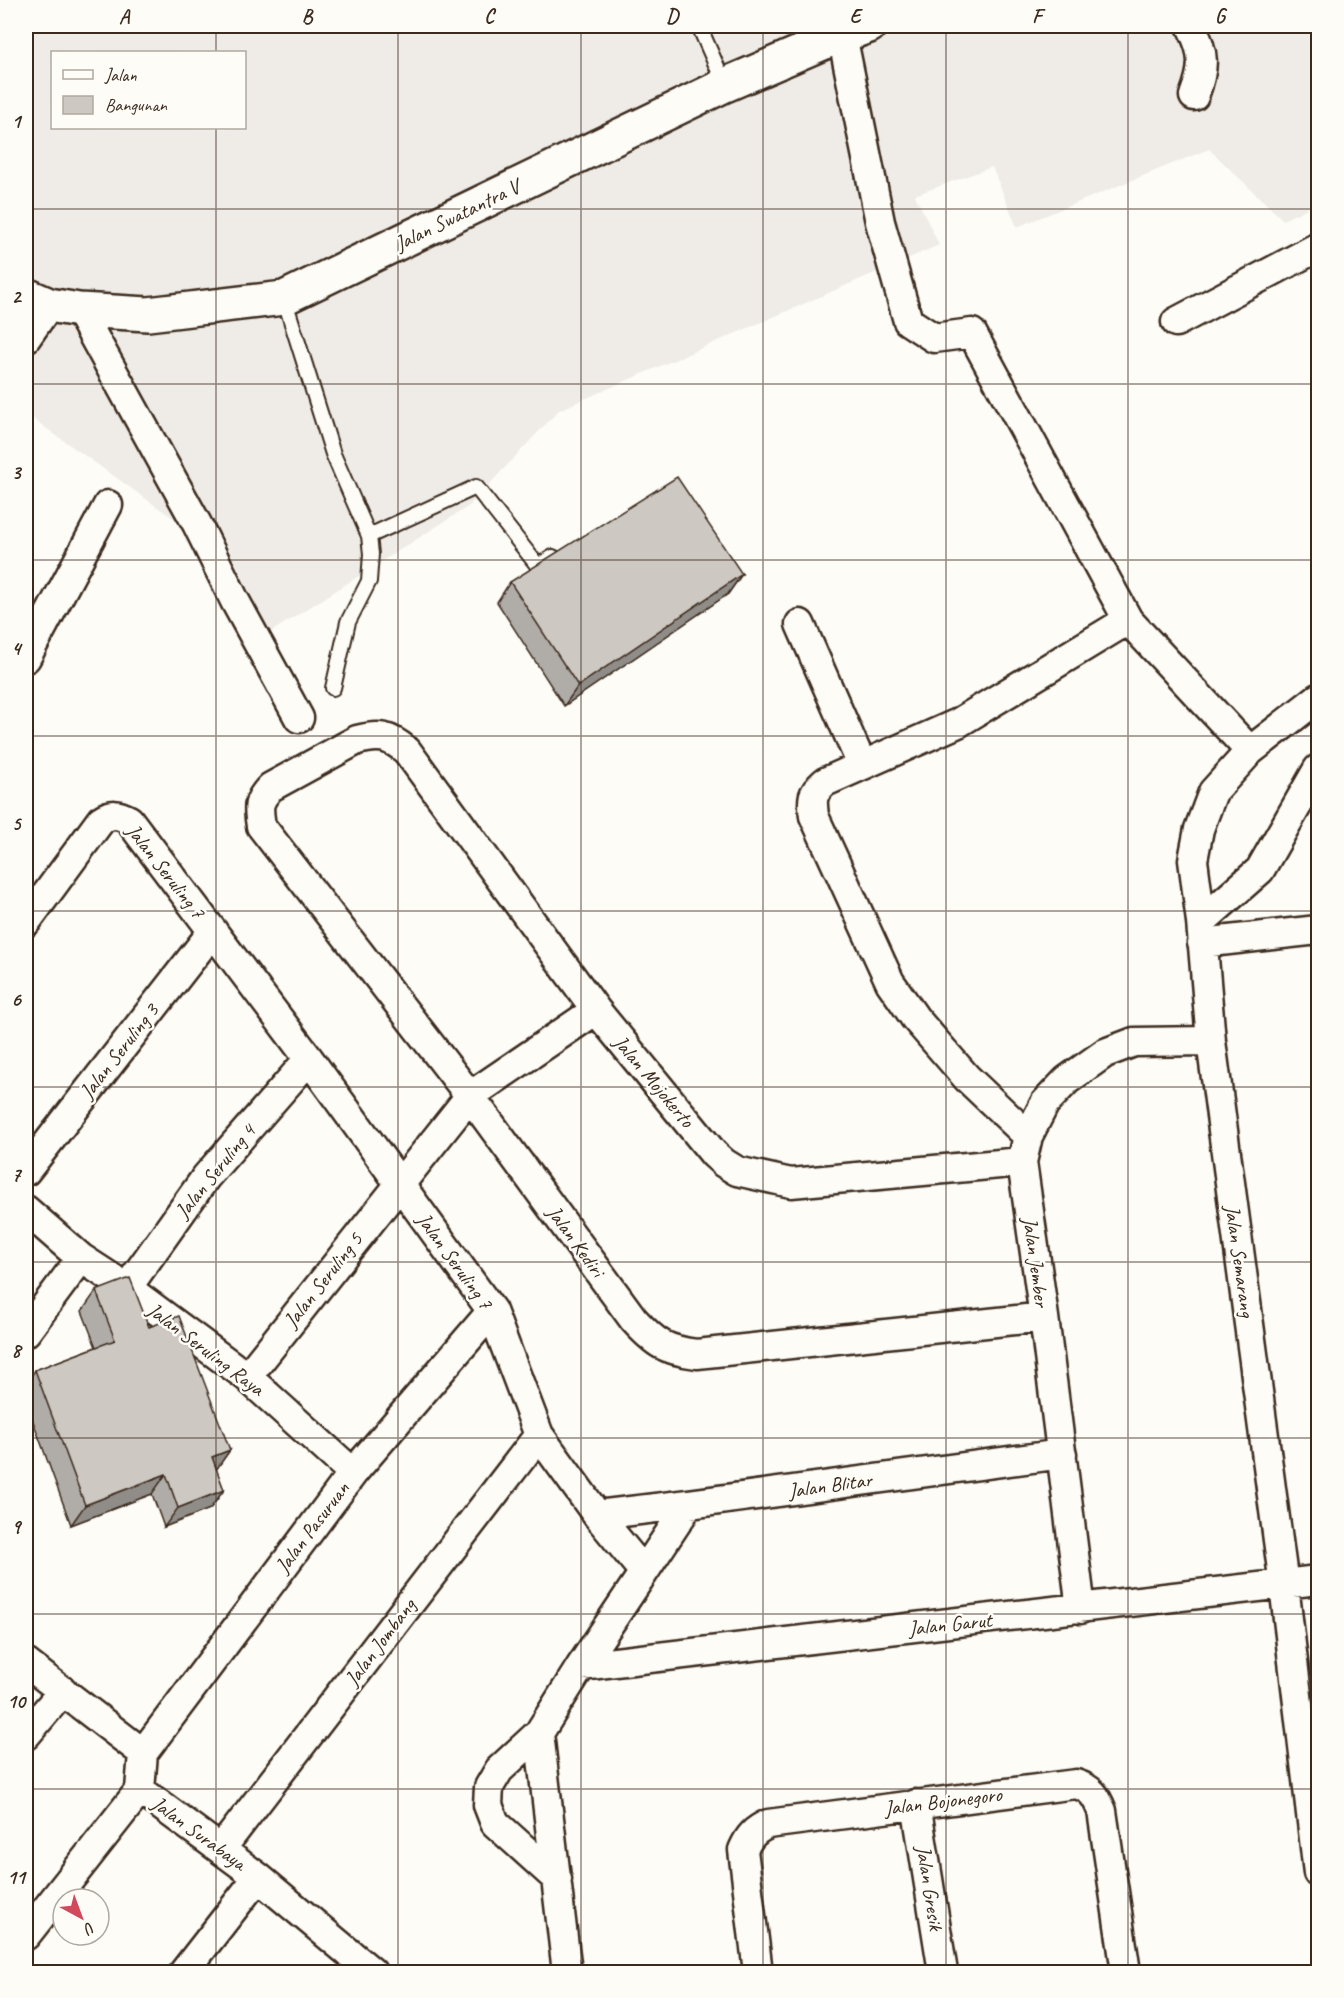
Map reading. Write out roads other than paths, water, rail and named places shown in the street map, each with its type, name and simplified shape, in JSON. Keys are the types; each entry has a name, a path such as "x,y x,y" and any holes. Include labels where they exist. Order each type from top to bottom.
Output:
{"main road":[{"name":"Jalan Swatantra V","path":"51,303 148,314 284,298 839,32"}],"street":[{"path":"1191,26 1203,57 1202,76 1194,96"},
{"path":"839,32 880,222 908,321 934,338 972,333 1128,620 1250,751"},
{"path":"1176,322 1318,247"},
{"path":"26,338 51,303 187,506 235,601 300,718"},
{"path":"26,658 108,505"},
{"path":"1128,620 958,723 825,782 816,789 812,800 814,816 890,982 915,1018 1025,1149 1045,1103 1067,1080 1105,1053 1134,1042 1211,1041"},
{"path":"800,624 862,765"},
{"name":"Jalan Semarang","path":"1318,698 1250,751 1213,792 1199,829 1193,860 1211,1041 1284,1585 1318,1873"},
{"name":"Jalan Mojokerto","path":"261,826 258,809 262,797 271,787 347,745 372,736 396,741 407,751 596,1010 714,1154 737,1171 791,1182 1025,1149"},
{"path":"1201,933 1260,870 1318,770"},
{"name":"Jalan Seruling 7","path":"26,922 101,820 111,814 120,815 129,820 309,1059 492,1311 539,1435 597,1515 644,1572"},
{"name":"Jalan Kediri","path":"261,826 470,1096 634,1320 652,1339 674,1352 697,1354 1044,1317"},
{"path":"1201,933 1318,930"},
{"name":"Jalan Seruling 3","path":"26,1171 213,931"},
{"name":"Jalan Seruling 5","path":"247,1377 470,1096 596,1010"},
{"name":"Jalan Seruling 4","path":"127,1288 206,1177 309,1059"},
{"name":"Jalan Jember","path":"1025,1149 1081,1609"},
{"name":"Jalan Seruling Raya","path":"26,1210 81,1258 127,1288 247,1377 353,1473"},
{"path":"26,1332 81,1258"},
{"name":"Jalan Pasuruan","path":"143,1753 353,1473 492,1311"},
{"name":"Jalan Jombang","path":"221,1849 539,1435"},
{"name":"Jalan Blitar","path":"597,1515 1062,1454"},
{"path":"557,1879 495,1822 488,1805 489,1787 499,1770 539,1733 689,1504"},
{"name":"Jalan Garut","path":"581,1666 1318,1580"},
{"path":"26,1663 143,1753"},
{"path":"26,1736 63,1691"},
{"path":"539,1733 567,1972"},
{"name":"Jalan Surabaya","path":"143,1753 140,1790 258,1877 372,1972"},
{"name":"Jalan Bojonegoro","path":"758,1972 743,1850 747,1839 754,1831 768,1824 1076,1784 1088,1788 1096,1796 1102,1811 1126,1972"},
{"path":"26,1935 140,1790"},
{"name":"Jalan Gresik","path":"916,1804 943,1972"},
{"path":"184,1972 258,1877"}],"lane":[{"path":"699,26 726,85"},
{"path":"284,298 333,454 369,536 371,554 369,581 348,622 333,688"},
{"path":"369,536 476,487 538,566 566,549"}]}
